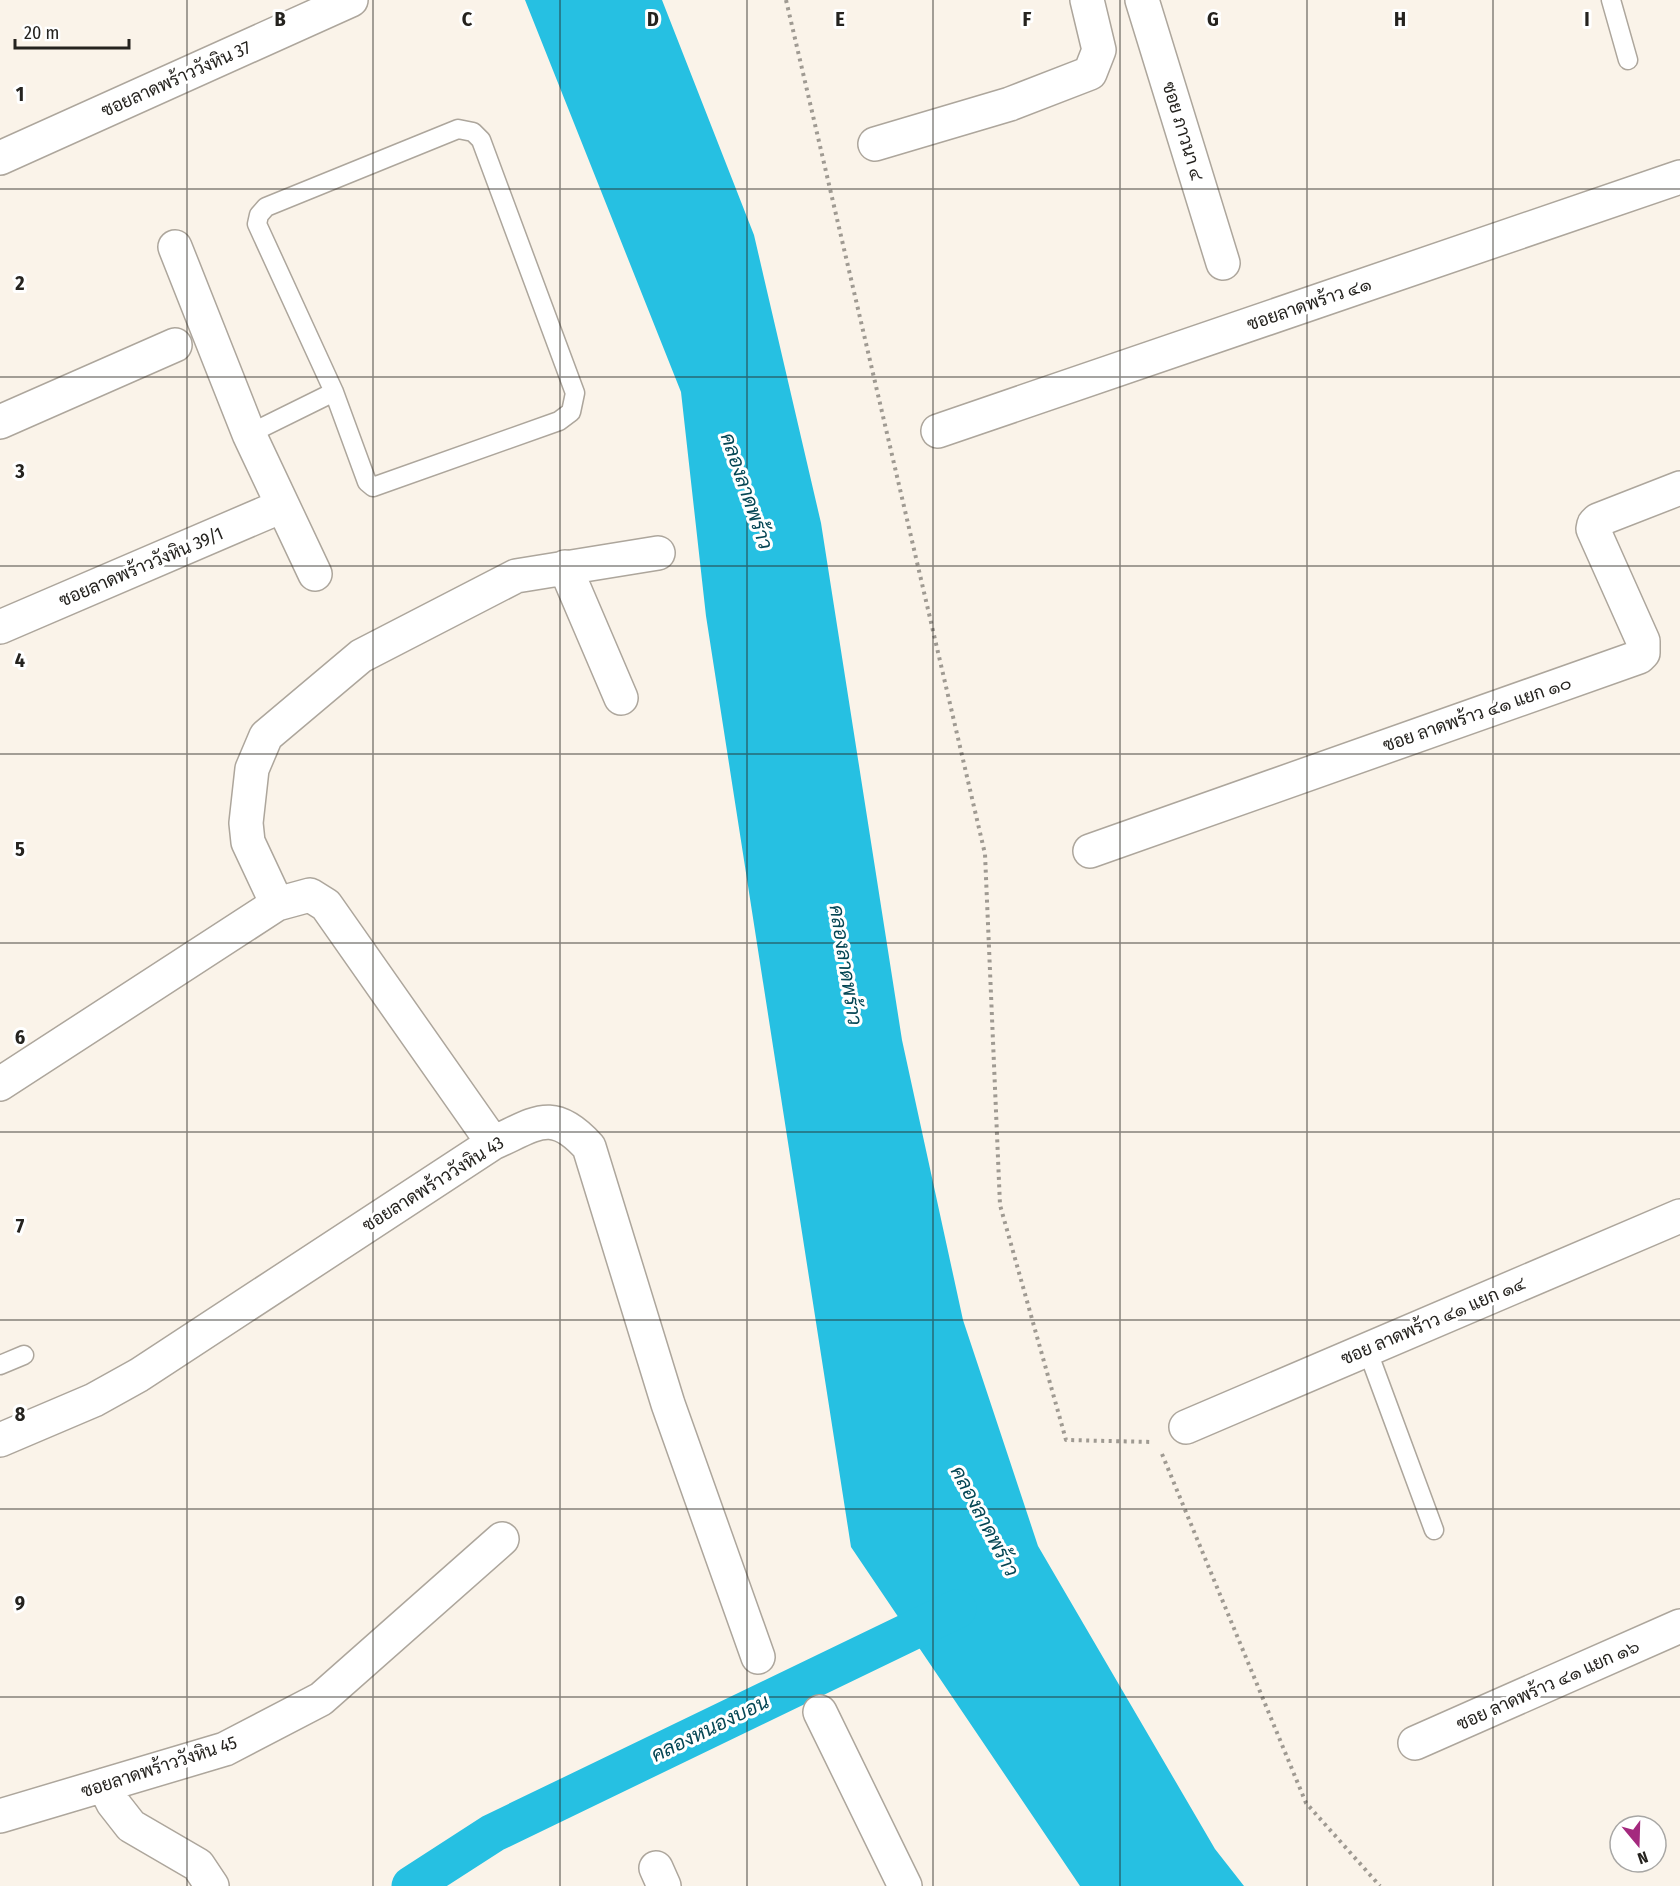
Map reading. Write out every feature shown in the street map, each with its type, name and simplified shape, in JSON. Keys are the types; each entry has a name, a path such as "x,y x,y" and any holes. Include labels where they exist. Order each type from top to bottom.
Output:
{"street":[{"name":"ซอยลาดพร้าววังหิน 37","path":"0,158 351,0"},
{"path":"875,144 1010,104 1090,73 1099,50 1087,0"},
{"name":"ซอย ภาวนา ๔","path":"1142,0 1223,263"},
{"name":"ซอยลาดพร้าว ๔๑","path":"938,430 1680,177"},
{"path":"175,247 249,434 315,574"},
{"path":"0,422 175,345"},
{"name":"ซอย ลาดพร้าว ๔๑ แยก ๑๐","path":"1090,851 1639,657 1643,653 1643,641 1593,529 1594,524 1598,520 1680,488"},
{"name":"ซอยลาดพร้าววังหิน 39/1","path":"0,627 282,506"},
{"path":"277,904 248,842 246,823 252,769 266,736 361,656 516,576 658,553"},
{"path":"566,567 621,698"},
{"path":"0,1084 277,904 310,895 326,905 493,1143"},
{"name":"ซอยลาดพร้าววังหิน 43","path":"0,1440 94,1400 139,1375 493,1143 544,1121 568,1126 588,1147 668,1404 758,1657"},
{"name":"ซอย ลาดพร้าว ๔๑ แยก ๑๔","path":"1186,1427 1680,1216"},
{"name":"ซอยลาดพร้าววังหิน 45","path":"0,1816 225,1749 321,1699 502,1539"},
{"name":"ซอย ลาดพร้าว ๔๑ แยก ๑๖","path":"1415,1743 1680,1626"},
{"path":"820,1712 905,1886"},
{"path":"104,1785 113,1803 131,1826 198,1865 212,1886"}],"lane":[{"path":"1611,0 1628,60"},
{"path":"458,129 473,132 481,140 575,393 571,412 559,421 373,487 367,482 334,392 256,224 258,214 266,207 458,129"},
{"path":"249,434 334,392"},
{"path":"1367,1349 1434,1530"},
{"path":"0,1365 24,1355"}],"path":[{"path":"786,0 985,854 1000,1205 1066,1440 1157,1442"},
{"path":"1162,1453 1306,1803 1380,1886"}],"water":[{"name":"คลองลาดพร้าว","path":"525,0 662,0 754,235 821,523 902,1040 963,1320 1038,1546 1215,1849 1244,1886 1080,1886 851,1547 706,616 681,392"}],"waterway":[{"name":"คลองหนองบอน","path":"411,1886 493,1833 957,1609"}]}
